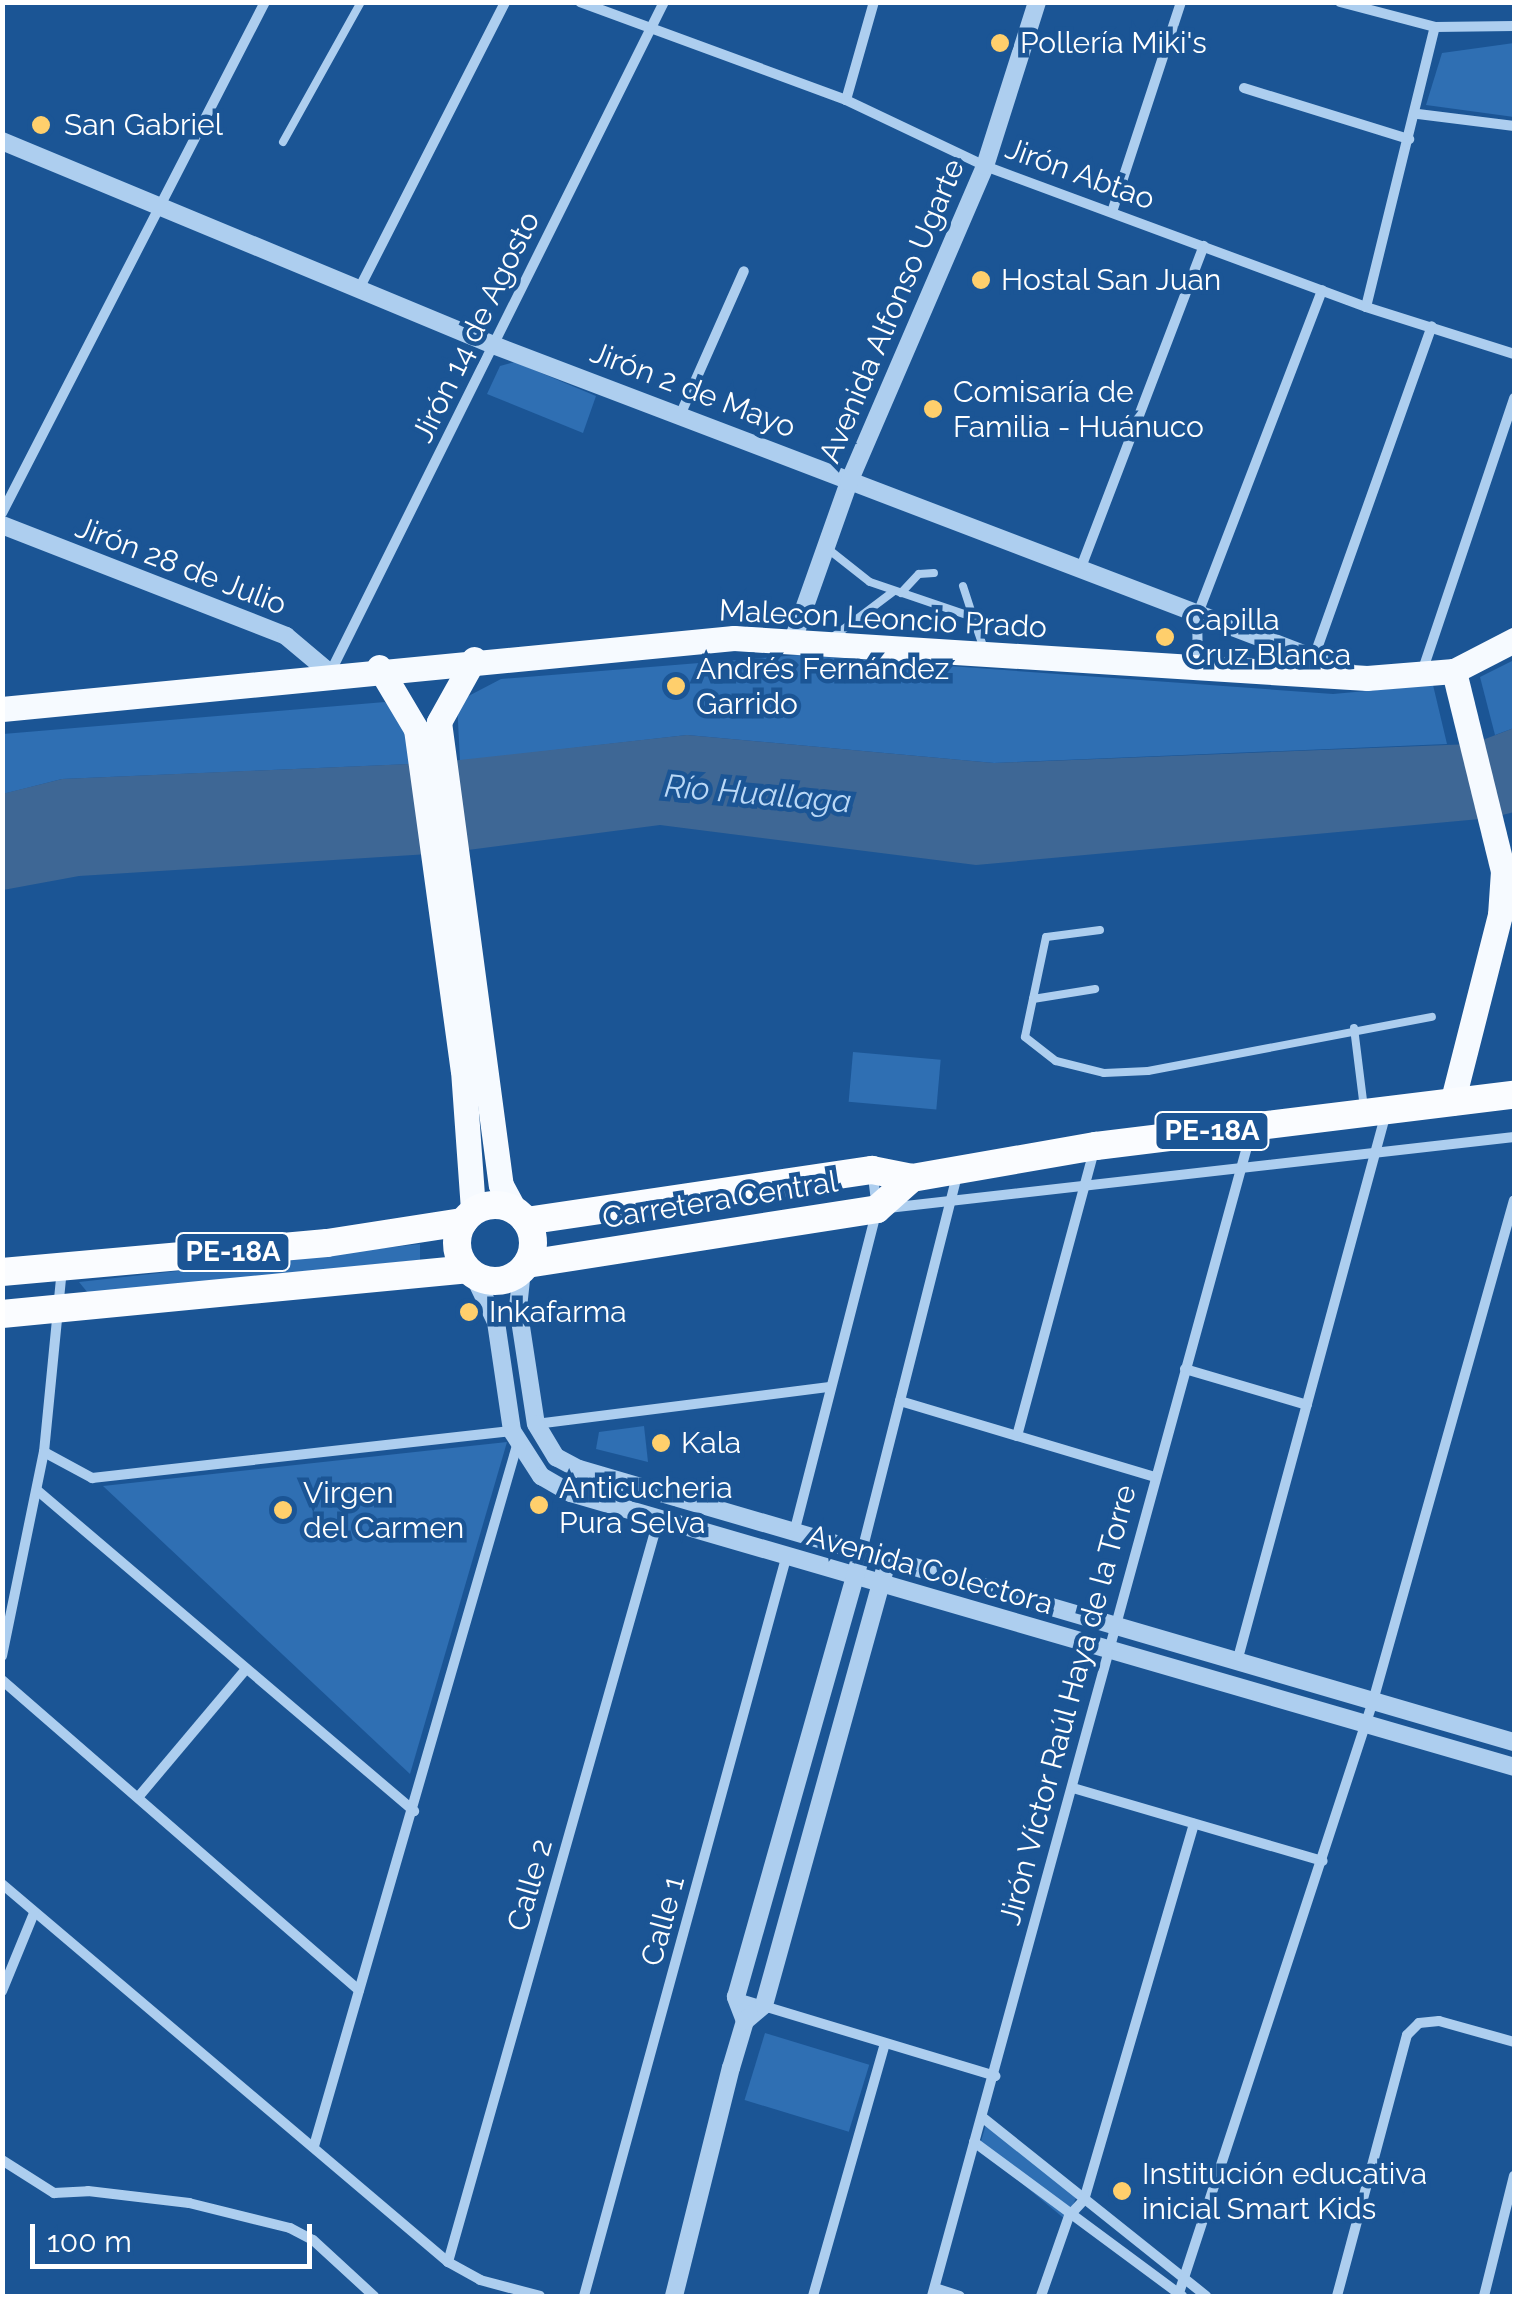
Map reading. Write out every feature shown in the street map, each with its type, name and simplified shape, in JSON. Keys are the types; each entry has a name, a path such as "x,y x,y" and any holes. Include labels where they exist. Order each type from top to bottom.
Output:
{"highway":[{"name":"Carretera Central","path":"521,1216 872,1170 912,1178 1096,1146 1514,1095"},
{"name":"Carretera Central","path":"525,1267 877,1209 912,1178"},
{"path":"487,1205 521,1216 533,1250 525,1267 499,1281 470,1272 457,1247 468,1217 487,1205"},
{"name":"PE-18A","path":"2,1272 327,1244 468,1217"},
{"name":"PE-18A","path":"2,1314 470,1272"}],"main road":[{"name":"Malecon Leoncio Prado","path":"2,709 379,667 734,638 1198,671 1368,678 1454,671 1514,640"},
{"path":"428,726 474,659"},
{"path":"379,667 428,726 460,980 500,1185 521,1216"},
{"path":"1452,1103 1500,915 1506,864 1454,671"},
{"path":"460,980 468,1217"}],"street":[{"path":"2,513 164,205 265,2"},
{"path":"360,287 505,2"},
{"name":"Jirón Abtao","path":"580,2 846,100 985,166 1366,306 1514,354"},
{"name":"Jirón 14 de Agosto","path":"330,673 664,2"},
{"path":"846,100 874,2"},
{"name":"Avenida Alfonso Ugarte","path":"793,640 849,482 985,166 1036,2"},
{"path":"1112,212 1182,2"},
{"path":"1340,2 1435,26 1514,26"},
{"path":"1366,306 1408,139 1418,114 1435,26"},
{"path":"1244,88 1408,139"},
{"path":"1418,114 1514,126"},
{"name":"Jirón 2 de Mayo","path":"2,141 496,346 680,412 849,482 1368,678"},
{"path":"1080,570 1204,246"},
{"path":"680,412 744,271"},
{"path":"1198,671 1197,616 1322,290"},
{"path":"1314,657 1432,326"},
{"path":"1421,675 1514,398"},
{"name":"Jirón 28 de Julio","path":"2,525 286,636 304,645 330,673"},
{"path":"1238,1658 1376,1154 1376,1113"},
{"name":"Jirón Víctor Raúl Haya de la Torre","path":"934,2292 1252,1126"},
{"path":"877,1209 1514,1137"},
{"path":"1017,1436 1096,1146"},
{"path":"674,2296 744,2021 736,1997 862,1552 958,1169"},
{"path":"795,1529 877,1209 872,1170"},
{"path":"974,2142 1179,2296 1373,1701 1514,1200"},
{"path":"2,1656 38,1491 63,1309 62,1267"},
{"name":"Avenida Colectora","path":"525,1267 518,1308 536,1424 556,1456 579,1470 795,1529 862,1552 1238,1658 1514,1742"},
{"path":"314,2146 414,1811 515,1436 496,1322 470,1272"},
{"path":"1185,1369 1307,1405"},
{"path":"536,1424 830,1387"},
{"path":"900,1400 1155,1477"},
{"path":"44,1452 92,1478 515,1436"},
{"name":"Avenida Colectora","path":"515,1436 542,1476 571,1493 1514,1767"},
{"path":"38,1491 414,1811"},
{"name":"Calle 2","path":"448,2262 658,1521"},
{"name":"Calle 1","path":"584,2296 786,1558"},
{"path":"744,2021 764,2004 888,1559"},
{"path":"140,1795 246,1669"},
{"path":"2,1680 140,1795 360,1990"},
{"path":"1073,1788 1323,1861"},
{"path":"792,1804 816,1813"},
{"path":"1041,2296 1070,2216 1084,2200 1194,1824"},
{"path":"2,1884 448,2262 480,2280 540,2296"},
{"path":"2,1991 34,1913"},
{"path":"736,1997 994,2076"},
{"path":"1337,2296 1408,2035 1418,2022 1439,2021 1514,2042"},
{"path":"813,2296 886,2044"},
{"path":"982,2116 1206,2296"},
{"path":"2,2160 54,2194 88,2190 189,2203 290,2228 313,2240 374,2296"},
{"path":"1484,2296 1510,2209 1514,2176"},
{"path":"934,2292 960,2296"}],"lane":[{"path":"284,142 360,2"},
{"path":"824,546 870,582 973,617"},
{"path":"825,643 919,574 934,573"},
{"path":"963,586 987,656"},
{"path":"1100,930 1046,938 1025,1037 1056,1061 1104,1073 1148,1071 1354,1028 1432,1017"},
{"path":"1033,998 1095,989"},
{"path":"1354,1028 1376,1113"}],"shaded area":[{"path":"1514,43 1514,117 1426,105 1442,53"},
{"path":"515,362 596,396 583,433 487,394 500,366"},
{"path":"798,655 1333,694 1433,685 1447,744 994,763 687,735 460,761 457,702 501,679"},
{"path":"1514,660 1514,728 1495,735 1480,677"},
{"path":"385,702 405,725 412,764 62,779 3,794 3,734"},
{"path":"853,1052 941,1060 936,1109 849,1102"},
{"path":"420,1244 420,1260 88,1293 79,1282"},
{"path":"644,1426 648,1462 596,1449 599,1432"},
{"path":"507,1442 410,1774 103,1486"},
{"path":"765,2033 869,2065 849,2132 745,2100"},
{"path":"987,2121 1077,2196 1066,2220 979,2148"}],"water":[{"name":"Río Huallaga","path":"1514,728 1514,812 1491,818 976,865 660,825 445,853 79,876 3,890 2,794 62,779 432,763 687,735 994,763 1472,744"}],"place":[{"name":"Pollería Miki's","path":"1000,43"},
{"name":"San Gabriel","path":"41,125"},
{"name":"Hostal San Juan","path":"981,280"},
{"name":"Comisaría de Familia - Huánuco","path":"933,409"},
{"name":"Capilla Cruz Blanca","path":"1165,637"},
{"name":"Andrés Fernández Garrido","path":"676,686"},
{"name":"Inkafarma","path":"469,1312"},
{"name":"Kala","path":"661,1443"},
{"name":"Anticucheria Pura Selva","path":"539,1505"},
{"name":"Virgen del Carmen","path":"283,1510"},
{"name":"Institución educativa inicial Smart Kids","path":"1122,2191"}]}
